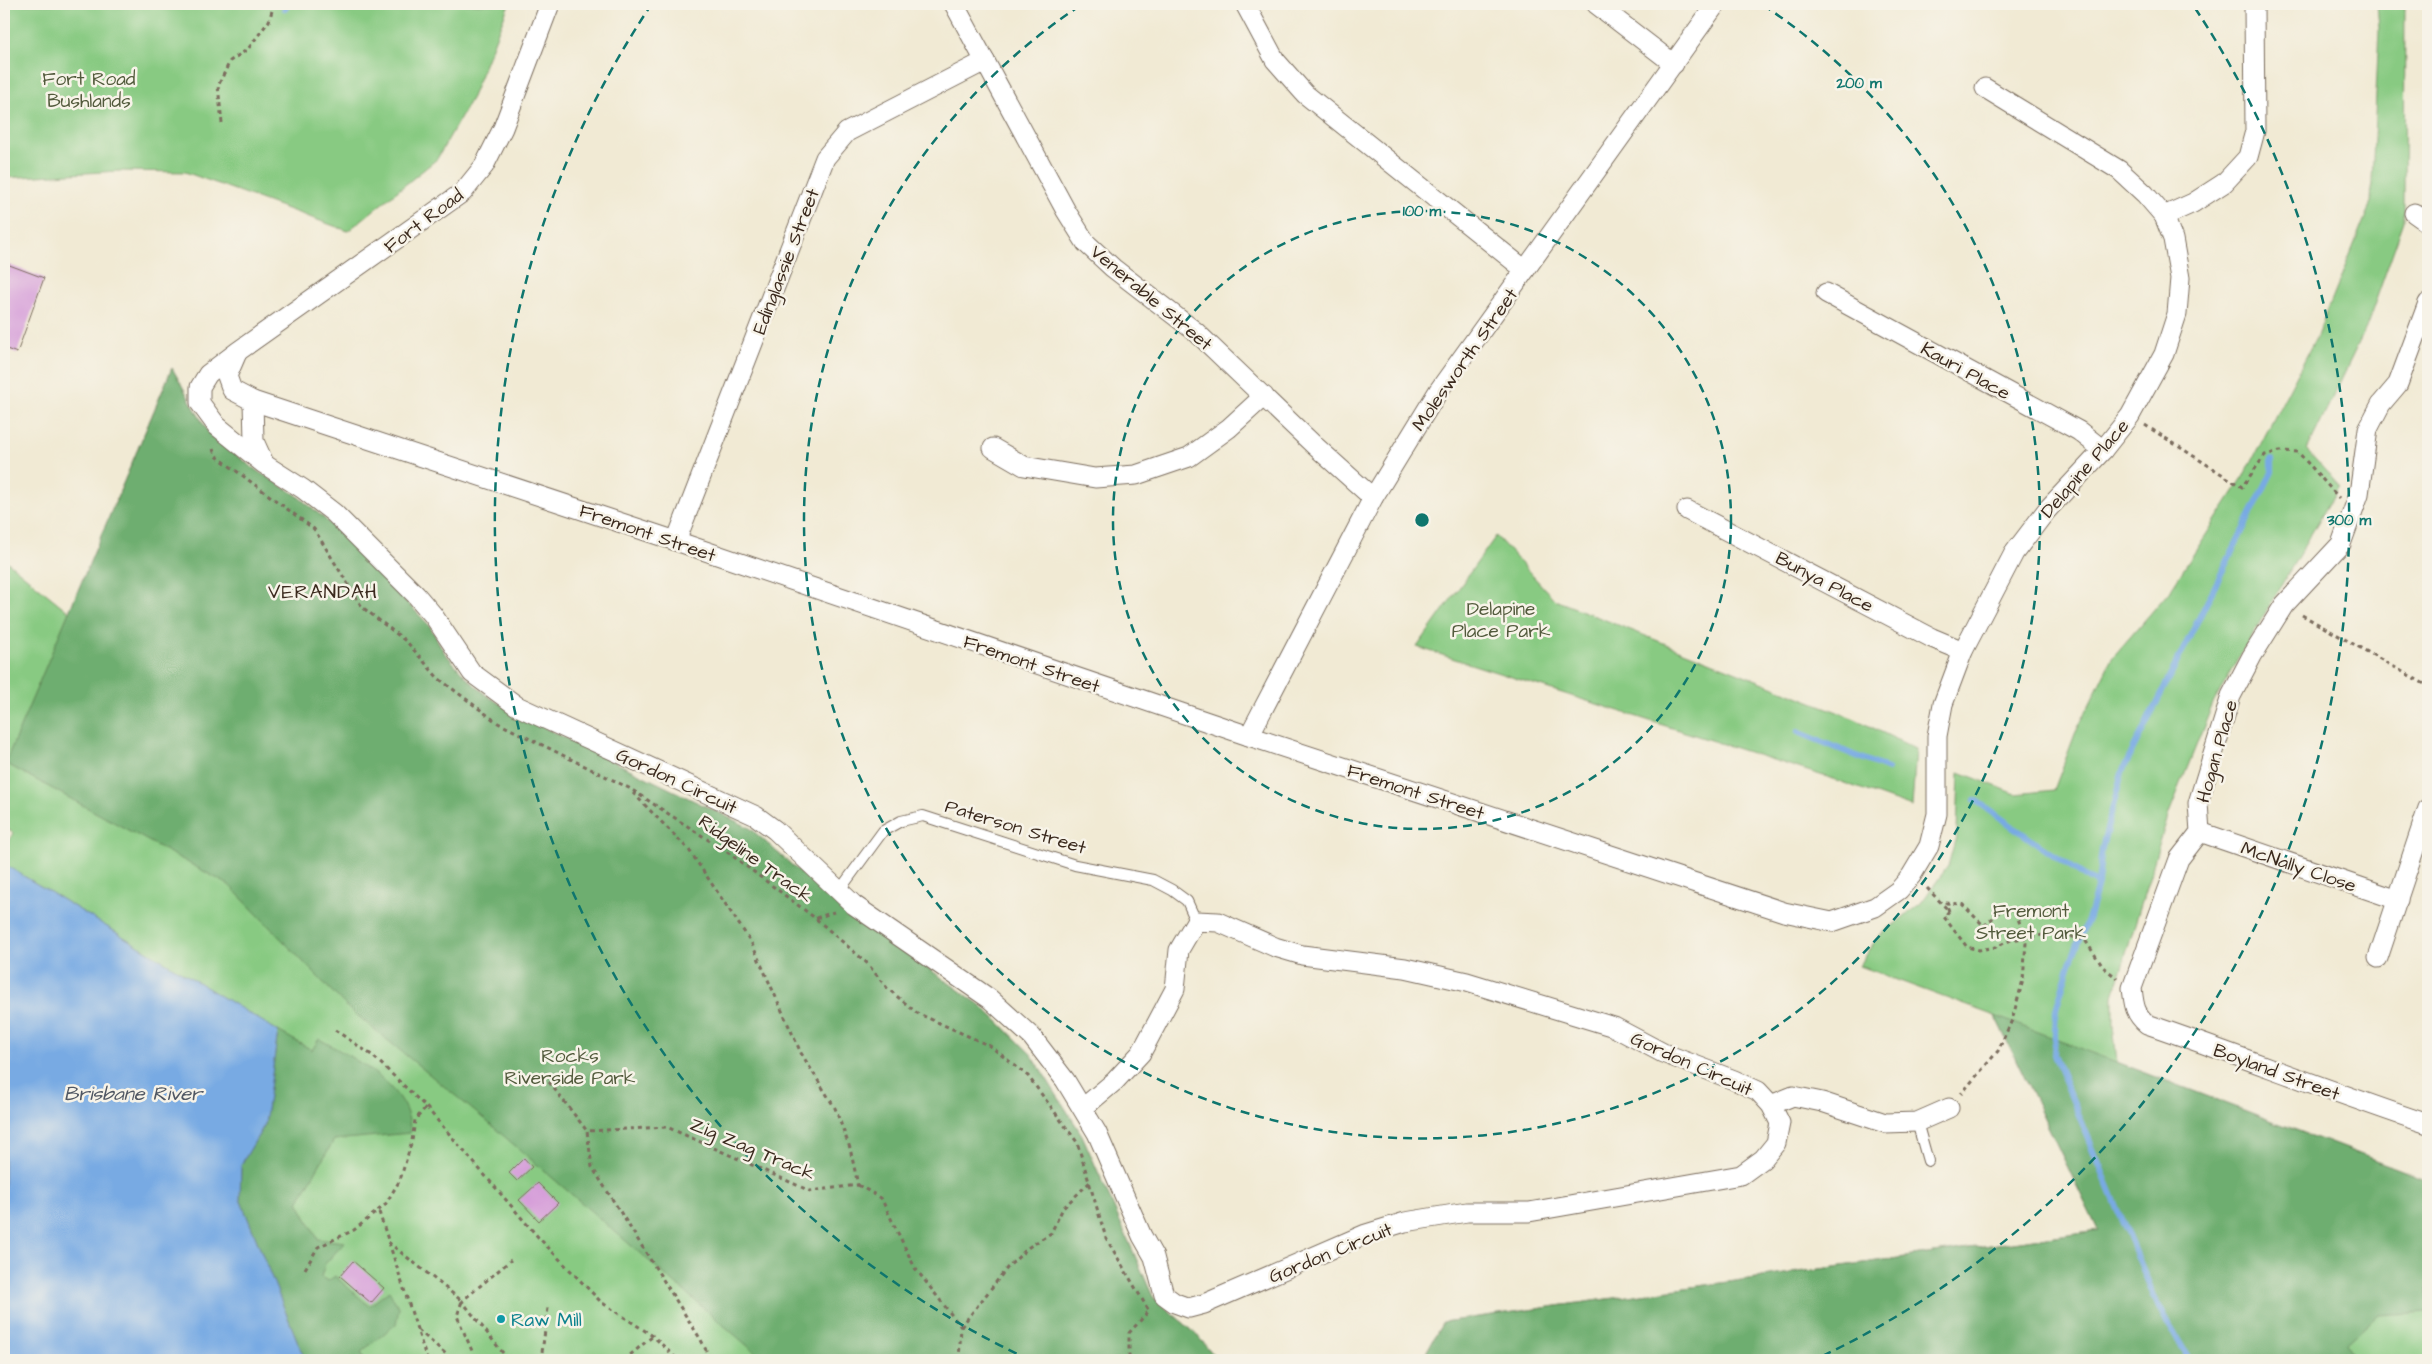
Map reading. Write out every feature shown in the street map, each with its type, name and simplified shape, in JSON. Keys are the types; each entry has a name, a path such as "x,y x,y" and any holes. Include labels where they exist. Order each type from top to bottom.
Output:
{"street":[{"name":"Fort Road","path":"237,352 463,192 484,166 503,128 550,4"},
{"name":"Venerable Street","path":"954,4 1066,212 1086,243 1113,268 1196,332 1372,498"},
{"path":"1245,4 1274,60 1306,94 1525,270"},
{"path":"1596,4 1674,64"},
{"name":"Molesworth Street","path":"1249,736 1372,498 1439,390 1716,4"},
{"path":"2164,216 2193,203 2224,183 2248,157 2255,131 2254,4"},
{"name":"Edinglassie Street","path":"676,541 825,158 847,132 984,61"},
{"name":"Delapine Place","path":"1875,907 1899,890 1911,876 1928,846 1937,814 1937,736 1943,704 1963,652 2014,553 2046,511 2103,450 2130,416 2164,354 2177,314 2180,278 2173,239 2164,216 2145,194 2119,170 1985,88"},
{"name":"Kauri Place","path":"1826,293 2079,431 2103,450"},
{"name":"Hogan Place","path":"2200,832 2198,803 2231,696 2252,656 2284,605 2341,544 2359,494 2368,429 2381,404 2398,384 2428,303"},
{"name":"Fremont Street","path":"237,352 227,376 232,390 253,401 676,541 1249,736 1784,912 1832,922 1875,907"},
{"name":"Gordon Circuit","path":"237,352 208,374 200,387 200,403 217,426 264,464 334,512 416,596 433,616 472,673 517,706 756,816 775,830 839,891 884,926 990,1000 1032,1037 1065,1080 1097,1133 1142,1236 1154,1258 1164,1295 1175,1303 1189,1308 1366,1234 1405,1222 1467,1212 1529,1212 1741,1174 1763,1159 1776,1143 1780,1123 1771,1105 1758,1091 1662,1053 1614,1027 1467,982 1404,968 1302,955 1275,947 1218,922 1196,921"},
{"path":"992,448 1024,466 1095,478 1136,475 1189,457 1229,428 1264,396"},
{"path":"253,401 254,441 264,464"},
{"name":"Bunya Place","path":"1687,510 1932,638 1963,652"},
{"path":"2378,958 2428,808"},
{"path":"2132,988 2179,859 2200,832"},
{"name":"McNally Close","path":"2200,832 2398,900"},
{"path":"1083,1108 1115,1081 1141,1053 1175,989 1179,950 1196,921"},
{"name":"Boyland Street","path":"2132,988 2134,1008 2138,1016 2147,1024 2428,1124"},
{"path":"1771,1105 1793,1096 1822,1102 1885,1123 1917,1122 1949,1108"}],"lane":[{"name":"Paterson Street","path":"839,891 883,831 901,820 924,816 1075,865 1153,880 1187,901 1196,921"},
{"path":"1917,1122 1928,1161"}],"path":[{"path":"222,123 218,86 230,61 248,49 269,21 274,4"},
{"path":"2130,416 2242,487 2265,455 2280,451 2298,452 2340,500"},
{"name":"Ridgeline Track","path":"213,448 215,455 314,529 362,607 408,642 438,678 498,723 630,788 730,854 815,918 867,964 887,988 917,1013 990,1046 1028,1076 1077,1142 1106,1238 1149,1311 1129,1333 1129,1360"},
{"path":"2284,605 2428,686"},
{"path":"630,788 690,850 752,942 801,1053 835,1108 850,1148 858,1185 881,1198 915,1268 961,1327"},
{"path":"1911,876 1933,893 1949,911"},
{"path":"1949,911 1946,903 1962,904 1984,926 2006,907 2016,912 2025,938 2023,980 2012,1020 1998,1050 1987,1066 1949,1108"},
{"path":"1949,911 1944,917 1967,947 1979,950 1996,947 2011,940 2056,932 2085,940 2103,967 2132,988"},
{"path":"335,1030 373,1056 426,1107 538,1237 600,1302 654,1336 678,1360"},
{"path":"549,1082 587,1131 592,1167 701,1340 711,1360"},
{"path":"305,1269 318,1247 354,1230 379,1211 400,1180 412,1141 415,1120 426,1107"},
{"name":"Zig Zag Track","path":"587,1131 667,1127 810,1191 858,1185"},
{"path":"958,1360 961,1327 1007,1268 1029,1247 1051,1233 1063,1208 1090,1182"},
{"path":"379,1211 427,1360"},
{"path":"388,1242 462,1301 507,1359"},
{"path":"476,1360 456,1316 462,1301 510,1260"},
{"path":"541,1360 548,1308"},
{"path":"417,1330 453,1360"},
{"path":"624,1360 654,1336"}],"green space":[{"name":"Fort Road Bushlands","path":"4,4 509,4 472,97 437,159 348,231 185,172 119,171 4,178"},
{"name":"Fremont Street Park","path":"2377,4 2405,4 2404,221 2366,328 2307,450 2339,486 2214,701 2168,816 2113,996 2113,1025 2117,1062 2428,1180 2428,1360 1422,1360 1443,1322 2098,1230 1995,1016 1859,966 1879,936 1921,903 1948,866 1957,833 1959,772 2016,794 2054,790 2075,734 2112,658 2169,592 2244,476 2317,336 2371,203 2379,29"},
{"name":"Rocks Riverside Park","path":"172,368 209,434 257,471 295,494 324,518 429,625 444,652 468,679 486,695 514,713 750,828 830,899 983,1007 1031,1054 1082,1135 1153,1297 1194,1332 1218,1360 305,1360 241,1165 265,1124 278,1031 4,864 4,849 13,833 4,827 4,559 69,612"},
{"name":"Rocks Riverside Park","path":"172,368 209,434 257,471 295,494 324,518 429,625 444,652 468,679 486,695 514,713 750,828 830,899 983,1007 1031,1054 1082,1135 1153,1297 1194,1332 1218,1360 764,1360 484,1119 347,1007 229,885 5,763"},
{"name":"Delapine Place Park","path":"1496,536 1555,600 1855,719 1916,749 1912,807 1833,779 1417,647"},
{"path":"1995,1016 2428,1180 2428,1312 2378,1315 2346,1344 2355,1360 1422,1360 1443,1322 2098,1230"},
{"path":"278,1031 312,1050 319,1039 348,1055 378,1076 391,1088 401,1102 408,1117 410,1133 334,1140 298,1202 318,1239 345,1242 325,1264 321,1277 328,1281 335,1276 369,1306 389,1291 399,1308 396,1324 361,1352 365,1360 305,1360 240,1199 241,1165 265,1124"}],"water":[{"name":"Brisbane River","path":"4,864 278,1031 265,1124 241,1165 240,1199 305,1360 4,1360"}],"building":[{"path":"4,263 44,278 17,353 4,348"},
{"path":"524,1158 532,1167 517,1181 509,1173"},
{"path":"538,1183 558,1203 539,1221 519,1200"},
{"path":"353,1261 384,1288 371,1303 340,1276"}],"waterway":[{"path":"285,9 288,4"},
{"path":"2190,1360 2159,1308 2054,1055 2056,1009 2070,963 2089,917 2098,884 2102,848 2122,772 2272,472 2272,459"},
{"path":"1798,732 1888,769"},
{"path":"1975,800 2098,884"}],"place":[{"name":"Raw Mill","path":"501,1319"}],"district":[{"name":"VERANDAH","path":"323,591"}]}
